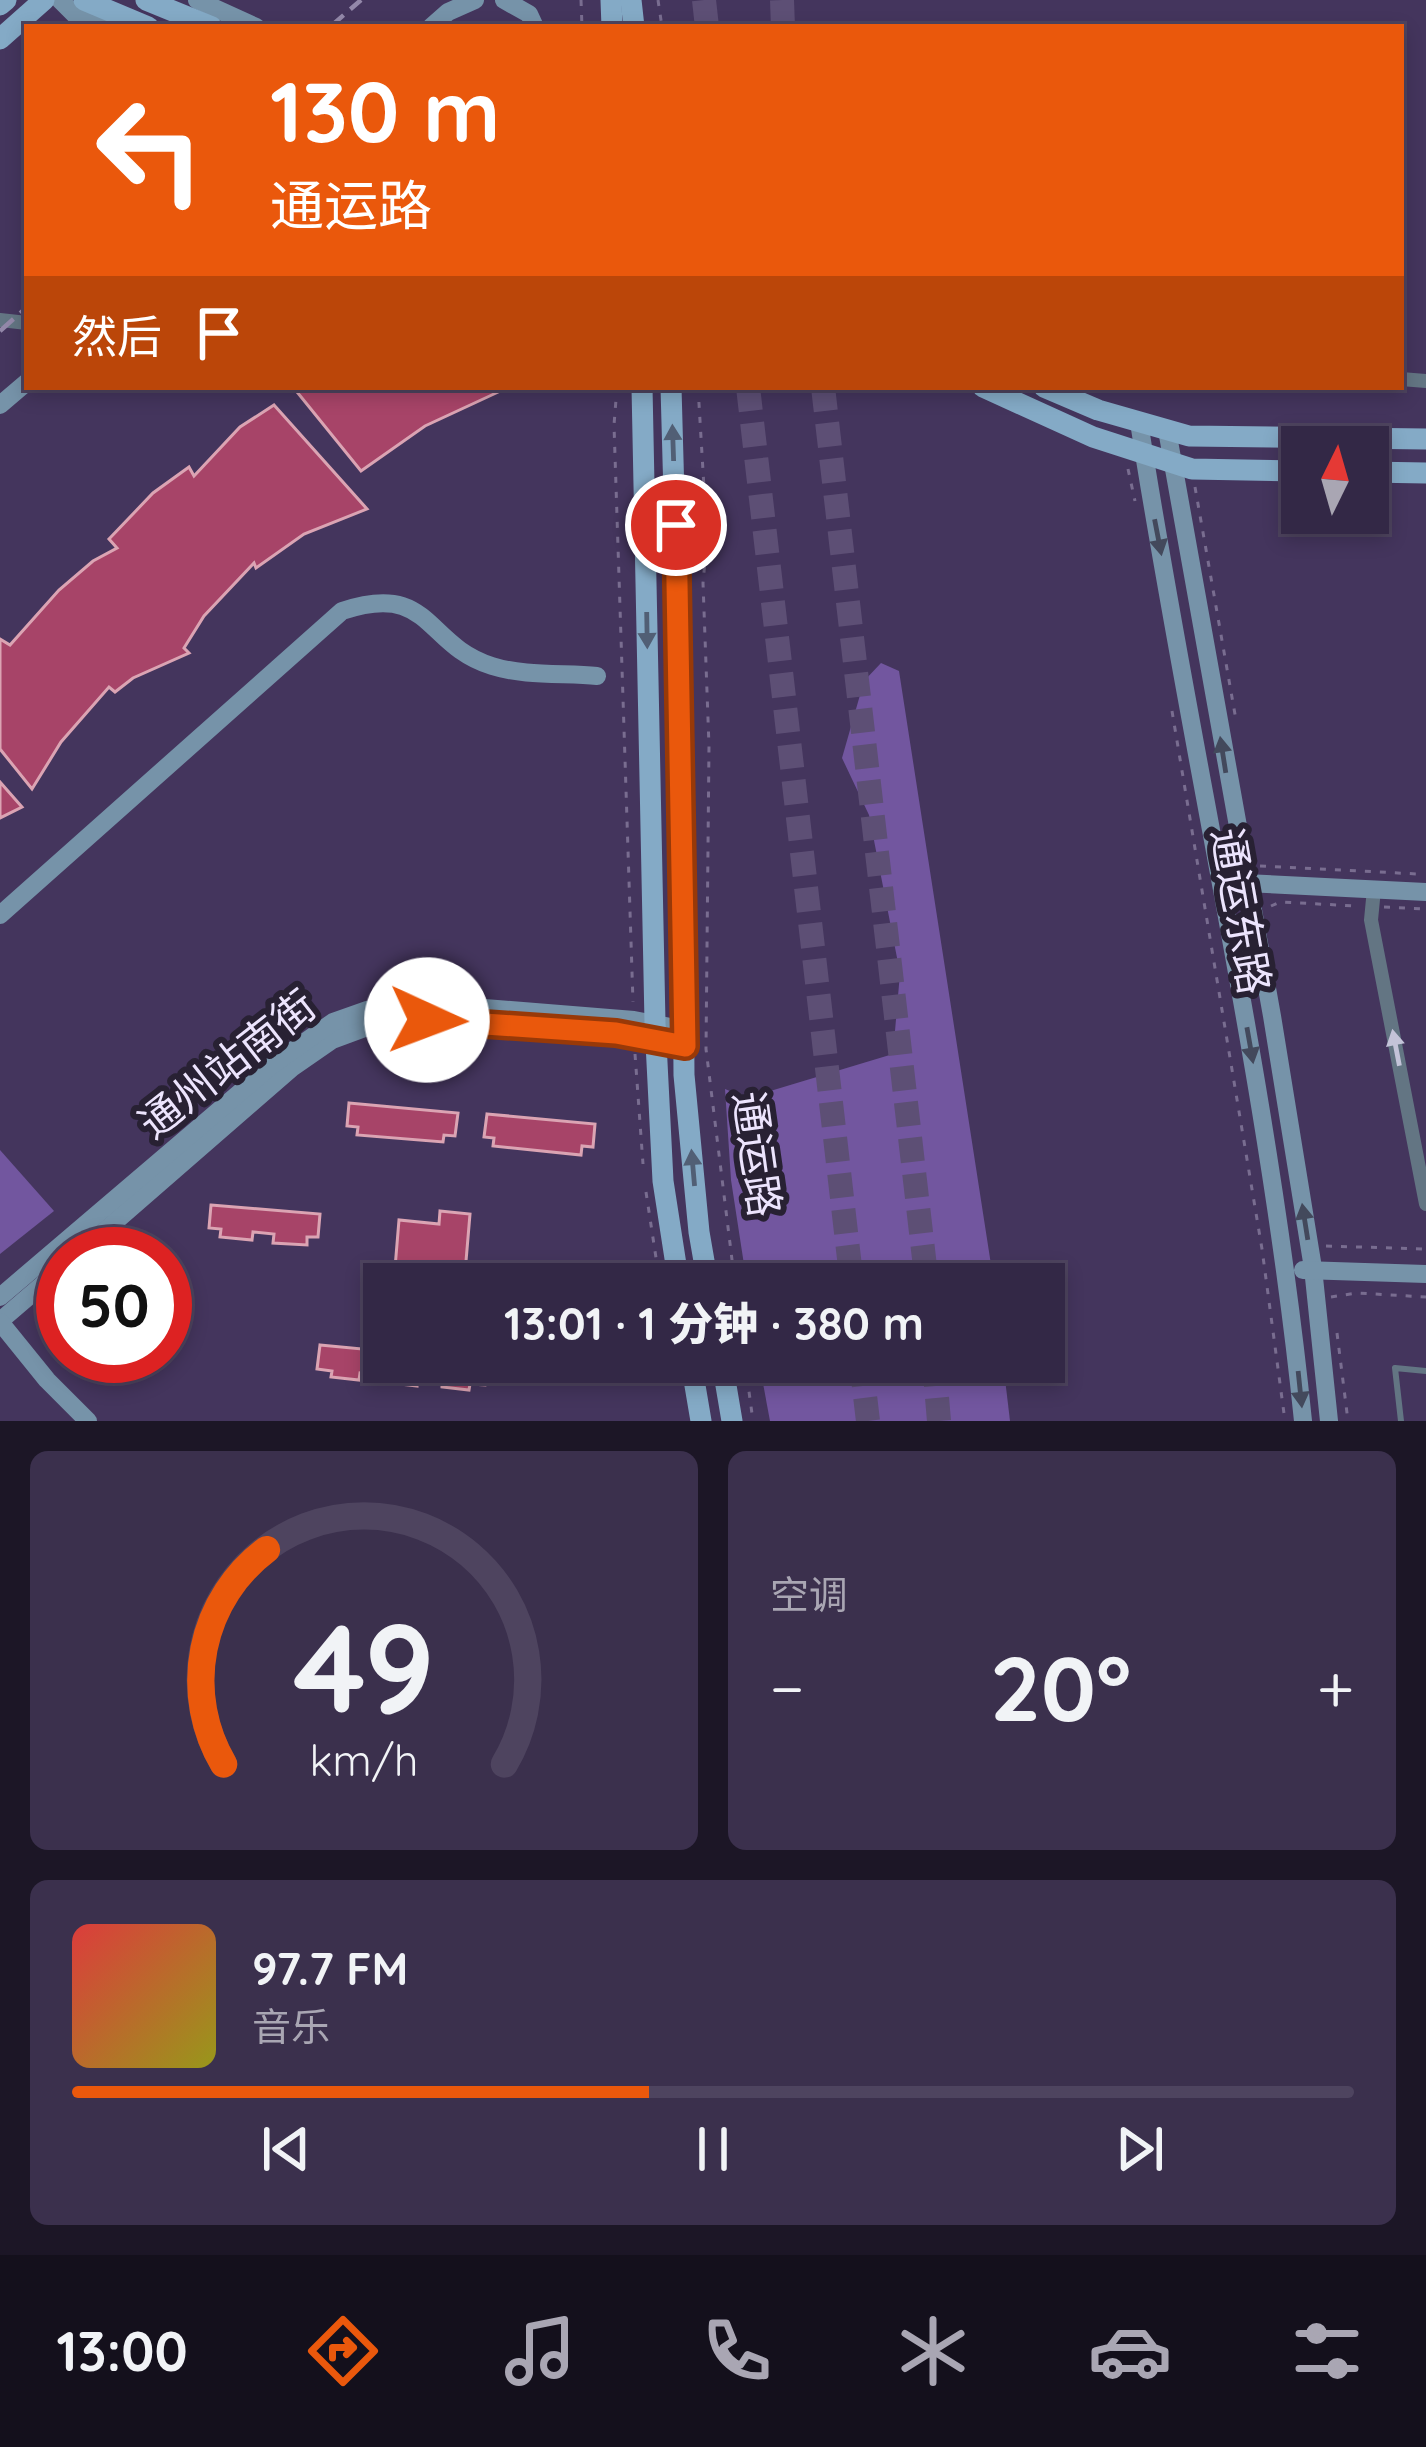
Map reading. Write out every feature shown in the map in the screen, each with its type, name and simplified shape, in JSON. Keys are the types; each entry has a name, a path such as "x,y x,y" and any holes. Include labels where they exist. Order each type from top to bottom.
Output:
{"main road":[{"path":"0,39 44,0"},
{"path":"60,0 97,24"},
{"path":"84,0 141,24"},
{"path":"146,0 205,24"},
{"path":"197,0 249,24"},
{"path":"434,24 476,0"},
{"path":"504,0 529,14 534,24"},
{"path":"0,406 24,385"},
{"path":"642,390 645,1031 676,1263"},
{"name":"通运路","path":"671,390 684,1076 704,1263"},
{"path":"990,390 1094,436 1192,469 1281,471"},
{"path":"1052,390 1189,436 1426,439"},
{"name":"通运东路","path":"1138,422 1132,448 1259,1096 1287,1273 1303,1421"},
{"name":"通运东路","path":"1167,430 1311,1258 1329,1421"},
{"path":"1389,472 1426,473"},
{"path":"0,915 342,611 372,601 404,604 464,654 494,667 597,676"},
{"path":"1245,883 1373,898 1426,892"},
{"name":"通州站南街","path":"0,1297 271,1066 332,1022 367,1010 423,1004 686,1038"},
{"name":"通州站南街","path":"108,1227 293,1066 332,1040 378,1023 427,1020 645,1031"},
{"path":"1287,1273 1311,1258 1426,1274"},
{"path":"36,1291 0,1322 88,1421"},
{"path":"695,1383 701,1421"},
{"path":"726,1383 732,1421"}],"street":[{"path":"1373,898 1371,920 1426,1204"}],"lane":[{"path":"1401,1421 1395,1368 1426,1371"}],"path":[{"path":"617,390 614,425 645,1031 647,1205 657,1263"},
{"name":"通运路","path":"698,390 707,538 703,583 709,746 706,1049 731,1263"},
{"path":"1132,448 1136,510"},
{"name":"通运东路","path":"1168,691 1262,1249 1286,1421"},
{"path":"1259,866 1426,875"},
{"path":"1252,915 1280,902 1373,898 1426,909"},
{"path":"1311,1258 1426,1249"},
{"path":"1316,1300 1357,1293 1426,1297"},
{"path":"748,1383 753,1421"}],"shaded area":[{"path":"881,663 899,671 991,1263 744,1263 731,1180 725,1089 747,1098 893,1054 900,973 869,815 842,758 864,681"},
{"path":"0,1150 54,1211 0,1254"},
{"path":"763,1383 1005,1383 1010,1421 770,1421"}],"building":[{"path":"295,390 503,390 425,426 361,471"},
{"path":"274,405 367,509 304,534 256,568 254,563 204,616 184,648 189,653 133,678 115,692 109,687 61,742 32,789 0,749 0,639 10,645 59,590 117,548 109,539 153,493 189,467 194,476 240,427"},
{"path":"0,782 22,807 0,818"},
{"path":"349,1103 458,1113 455,1136 444,1135 443,1142 357,1135 358,1127 347,1126"},
{"path":"487,1114 595,1124 593,1147 582,1146 581,1155 493,1146 494,1138 484,1137"},
{"path":"211,1205 320,1214 318,1237 307,1237 307,1245 273,1243 274,1234 253,1232 252,1240 220,1237 221,1229 209,1228"},
{"path":"440,1211 470,1214 466,1263 395,1263 399,1220 439,1224"},
{"path":"320,1345 363,1349 359,1380 331,1377 332,1371 317,1369"},
{"path":"442,1383 485,1383 470,1384 469,1390 442,1387"}],"tunnel":[{"path":"704,0 707,24"},
{"path":"782,0 783,24"},
{"path":"748,390 850,1263"},
{"path":"823,390 925,1263"},
{"path":"863,1383 868,1421"},
{"path":"936,1383 939,1421"}],"railway":[{"path":"333,24 361,0"},
{"path":"0,331 24,310"}],"route":[{"path":"427,1020 616,1033 685,1046 676,525"}]}
